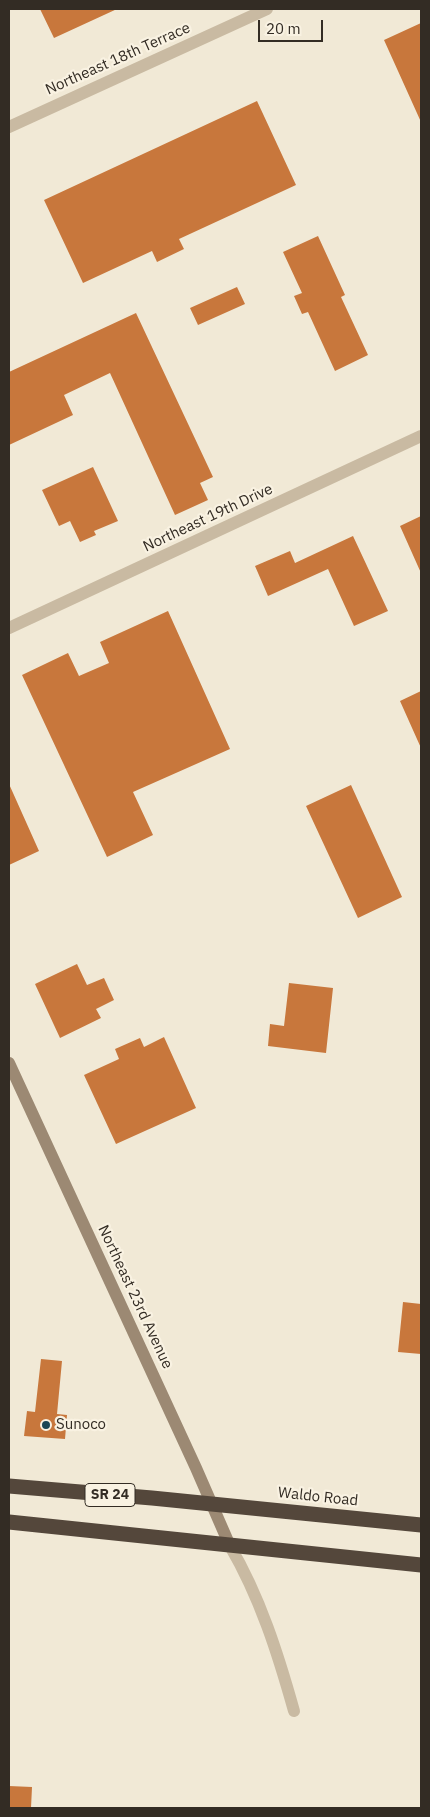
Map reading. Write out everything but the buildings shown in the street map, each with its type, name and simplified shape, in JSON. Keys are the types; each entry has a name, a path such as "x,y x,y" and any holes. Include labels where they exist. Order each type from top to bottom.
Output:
{"highway":[{"name":"SR 24","path":"9,1486 211,1504"},
{"name":"Waldo Road","path":"211,1504 421,1525"},
{"path":"9,1522 421,1565"}],"main road":[{"name":"Northeast 23rd Avenue","path":"9,1063 230,1546"}],"street":[{"name":"Northeast 18th Terrace","path":"9,127 267,9"},
{"name":"Northeast 19th Drive","path":"9,628 421,436"},
{"path":"230,1546 241,1565 273,1640 294,1710"}],"place":[{"name":"Sunoco","path":"46,1425"}]}
